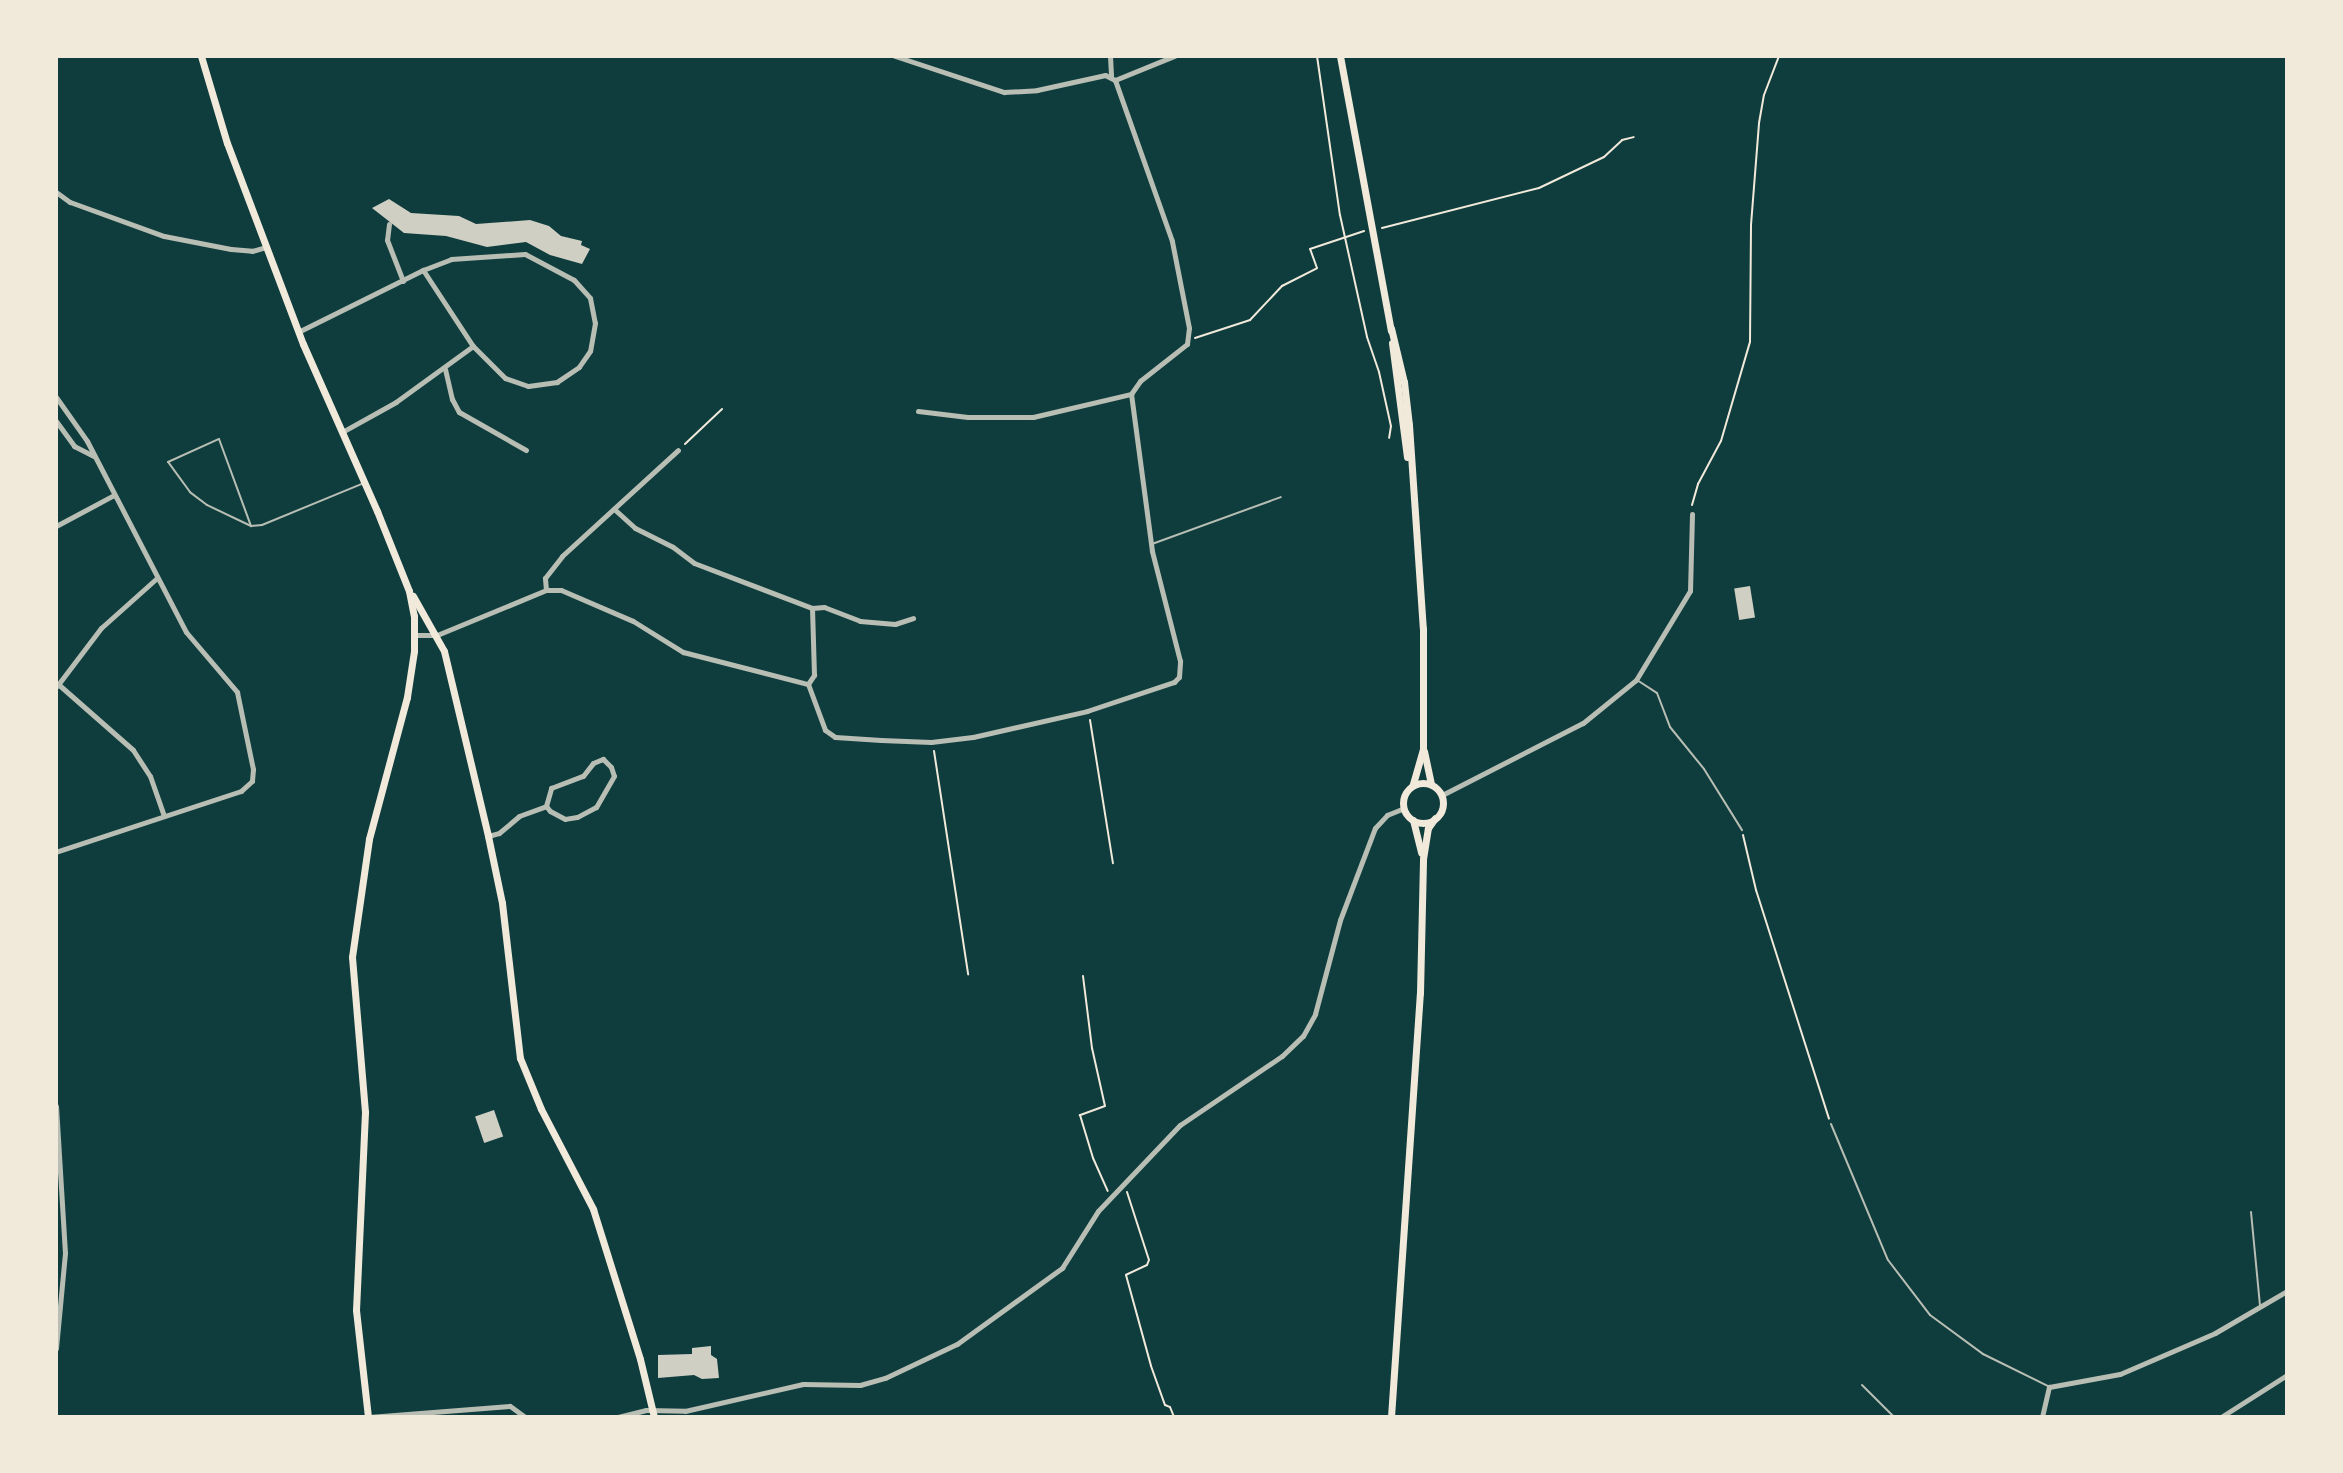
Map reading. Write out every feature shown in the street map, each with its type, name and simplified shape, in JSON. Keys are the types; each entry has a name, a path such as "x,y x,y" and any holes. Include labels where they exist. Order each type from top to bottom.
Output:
{"main road":[{"path":"201,56 227,143 298,332 409,591 437,635 502,903 520,1058 541,1109 593,1209 626,1311 654,1415"},
{"path":"1339,57 1404,382 1423,629 1423,749 1431,784 1442,795 1443,805 1428,828 1423,859 1420,993 1391,1417"},
{"path":"369,1417 356,1310 365,1112 352,957 369,839 405,706 415,635 409,591"},
{"path":"1423,749 1413,785 1405,795 1404,808 1413,820 1423,859"},
{"path":"1413,785 1431,784"},
{"path":"1413,820 1424,822 1435,818"}],"street":[{"path":"895,56 1004,92 1113,78 1174,56"},
{"path":"918,411 968,417 1033,417 1131,394 1140,381 1178,355 1189,339 1172,241 1113,78 1110,56"},
{"path":"56,192 70,202 164,236 231,249 252,251 267,247"},
{"path":"389,224 387,240 403,281"},
{"path":"298,332 423,270 451,259 525,254 574,280 590,298 595,323 590,351 579,367 557,382 524,385 505,378 473,346 423,270"},
{"path":"342,432 396,402 473,346"},
{"path":"445,369 452,399 459,412 526,450"},
{"path":"808,684 821,722 835,737 933,742 973,737 1087,711 1174,682 1179,677 1180,661 1151,545 1131,394"},
{"path":"56,397 94,457 186,632 237,692 253,769 252,781 241,791 56,852"},
{"path":"56,421 74,446 94,457"},
{"path":"546,590 545,578 562,556 678,450"},
{"path":"56,526 114,495"},
{"path":"614,509 635,528 694,563 812,608 824,607 860,621 895,624 913,618"},
{"path":"1442,795 1525,756 1583,723 1636,680 1690,591 1692,514"},
{"path":"157,578 101,628 57,685 133,750 150,776 164,816"},
{"path":"415,635 437,635 546,590 561,590 633,621 683,652 808,684"},
{"path":"808,684 814,675 812,608"},
{"path":"597,760 608,762 611,784 588,813 565,819 546,806 551,788 557,783 583,776 597,760"},
{"path":"488,836 499,833 519,816 546,806"},
{"path":"618,1417 646,1410 654,1415 685,1411 791,1386 860,1385 885,1378 957,1344 1062,1268 1111,1195 1180,1125 1282,1056 1303,1036 1315,1014 1340,920 1375,828 1387,815 1404,808"},
{"path":"56,1106 65,1253 56,1349"},
{"path":"2042,1417 2049,1387 2120,1374 2215,1333 2287,1291"},
{"path":"2221,1417 2287,1375"},
{"path":"369,1417 510,1406 525,1417"}],"lane":[{"path":"251,526 219,439 168,462 190,492 207,505 251,526 262,525 365,483"},
{"path":"1151,545 1281,497"},
{"path":"1636,680 1657,693 1670,727 1704,769 1742,830"},
{"path":"1831,1124 1888,1260 1930,1315 1983,1354 2049,1387"},
{"path":"2251,1212 2260,1307"},
{"path":"1862,1385 1894,1417"}],"path":[{"path":"1317,56 1344,236 1367,337 1379,372 1391,426 1389,438"},
{"path":"1692,514 1698,484 1721,441 1752,331 1752,199 1761,110 1779,56"},
{"path":"1375,229 1539,188 1604,157 1622,140 1634,137"},
{"path":"1189,339 1216,333 1256,316 1282,286 1317,268 1310,249 1364,231"},
{"path":"678,450 722,409"},
{"path":"1087,711 1113,863"},
{"path":"933,742 968,974"},
{"path":"1742,830 1756,890 1831,1124"},
{"path":"1083,976 1092,1048 1105,1106 1080,1115 1093,1158 1111,1195"},
{"path":"1120,1186 1134,1205 1149,1260 1147,1265 1126,1275 1151,1366 1165,1405 1174,1417"}],"building":[{"path":"389,199 411,213 459,216 476,224 530,220 549,226 561,236 582,241 581,245 590,249 582,264 550,255 526,242 487,247 446,236 404,233 372,208"},
{"path":"1750,586 1755,618 1739,620 1734,589"},
{"path":"494,1110 503,1136 484,1143 475,1117"},
{"path":"711,1346 711,1355 717,1359 719,1378 702,1379 694,1375 658,1378 658,1355 692,1354 692,1348"}]}
